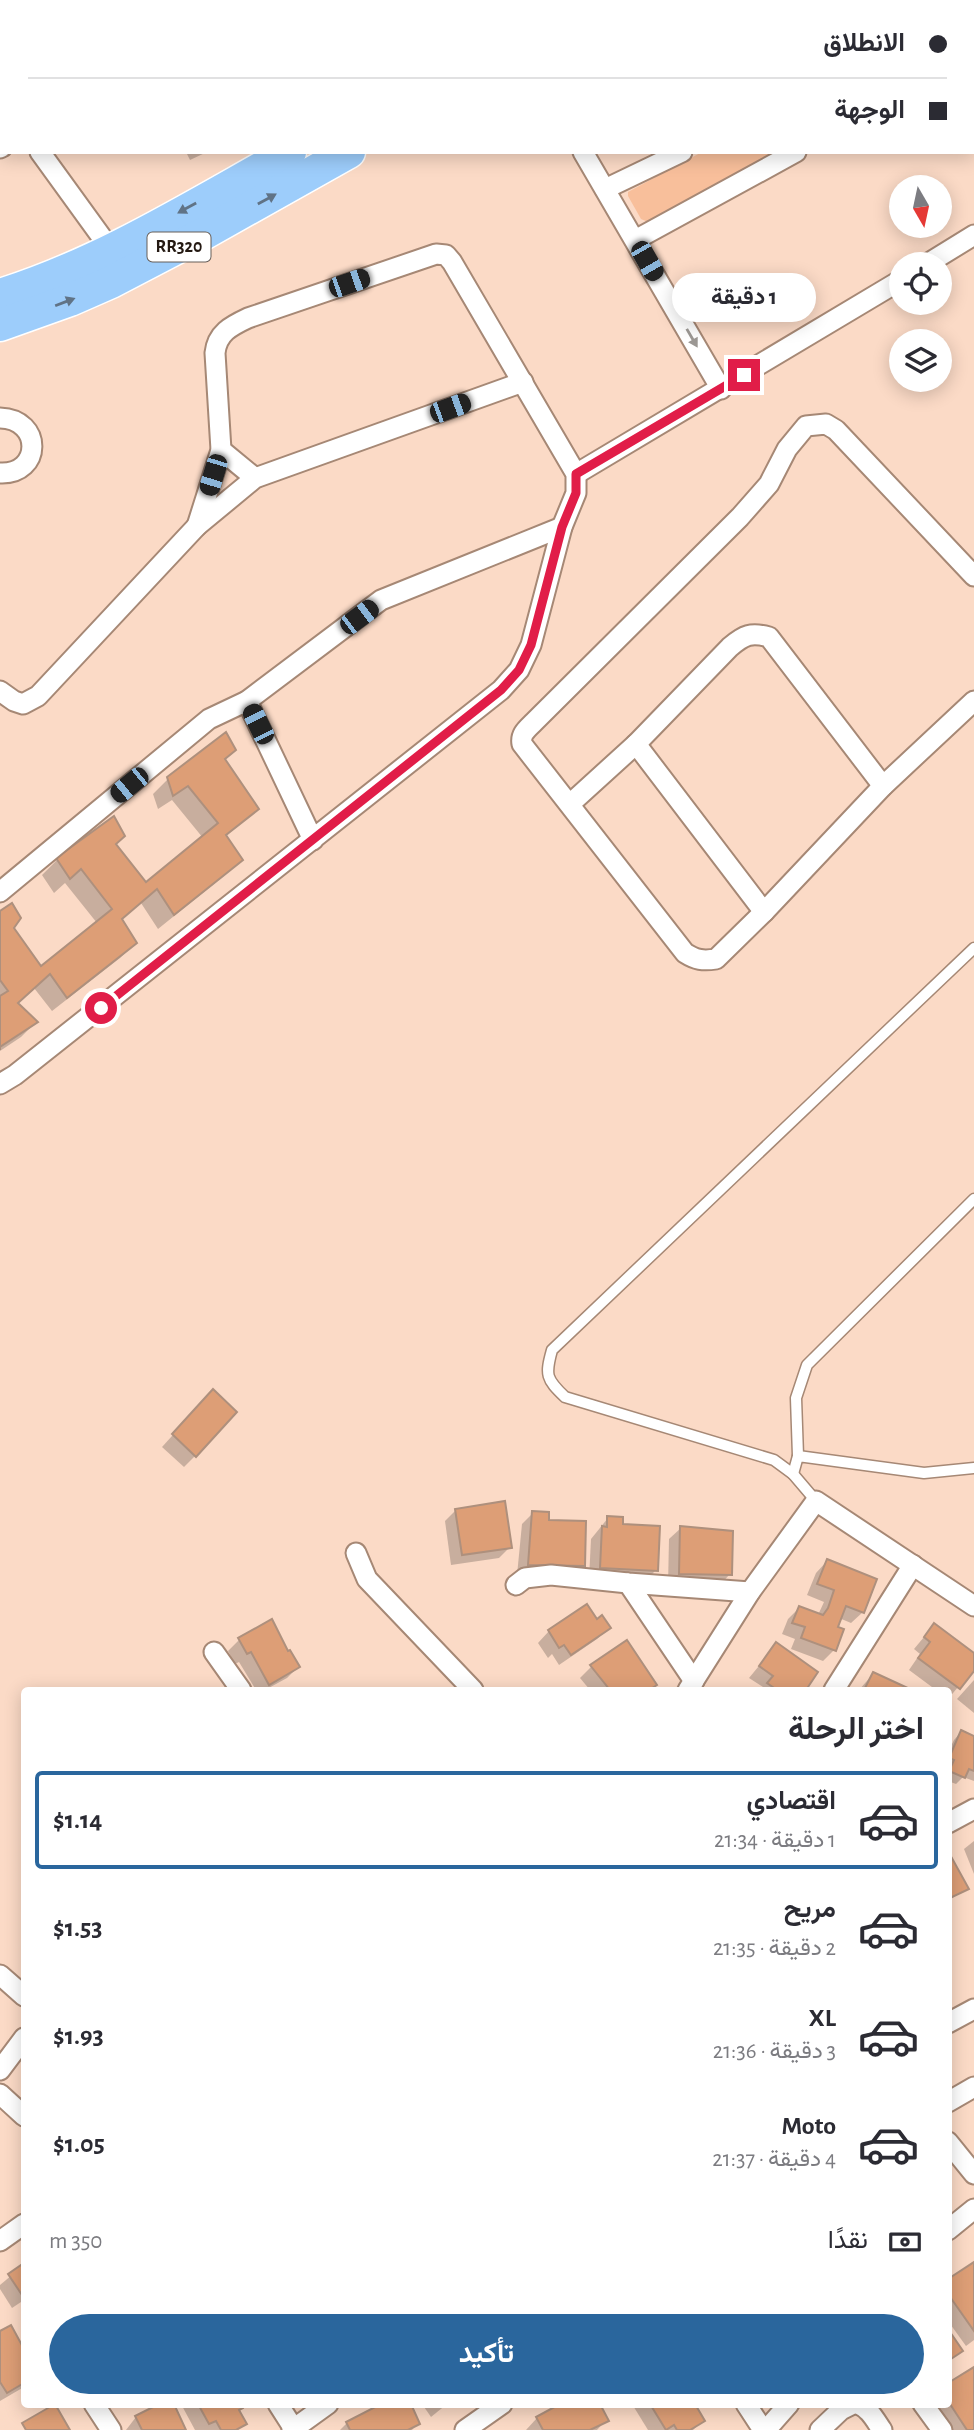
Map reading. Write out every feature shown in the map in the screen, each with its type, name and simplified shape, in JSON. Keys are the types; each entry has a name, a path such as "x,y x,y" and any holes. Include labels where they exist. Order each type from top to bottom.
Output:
{"main road":[{"name":"RR320","path":"0,295 51,278 111,250 286,154"},
{"name":"RR320","path":"0,325 102,287 345,154"}],"street":[{"path":"41,154 111,250"},
{"path":"584,154 721,389"},
{"path":"605,189 678,154"},
{"path":"635,240 792,154"},
{"path":"946,252 974,235"},
{"path":"0,1084 16,1075 501,690 519,670 531,645 562,527 576,493 576,474 452,262 442,254 430,255 248,318 223,332 215,353 221,450 197,526"},
{"path":"576,474 889,287"},
{"path":"0,691 23,704 38,696 197,526 255,478 523,382"},
{"path":"0,418 19,422 30,436 32,445 27,463 12,473 0,473"},
{"path":"974,576 836,430 826,424 806,426 787,449 769,484 740,517 523,733 522,744 685,953 694,959 705,961 716,958 764,912 883,786 974,701"},
{"path":"221,450 255,478"},
{"path":"0,892 209,719 247,701 381,600 562,527"},
{"path":"570,804 636,744 730,647 744,635 755,633 769,637 883,786"},
{"path":"247,701 313,839"},
{"path":"636,744 764,912"},
{"path":"628,1583 691,1686 750,1592 816,1501 974,1606"},
{"path":"356,1553 367,1579 469,1687"},
{"path":"836,1687 913,1565"},
{"path":"516,1585 525,1578 538,1575 750,1592"},
{"path":"214,1652 239,1687"},
{"path":"952,1821 974,1809"},
{"path":"0,1975 21,1993"},
{"path":"952,2021 974,2009"},
{"path":"0,2070 21,2042"},
{"path":"952,2100 974,2087"},
{"path":"0,2094 21,2113"},
{"path":"952,2147 974,2174"},
{"path":"952,2227 973,2212"},
{"path":"0,2241 21,2226"},
{"path":"97,2408 111,2430"},
{"path":"280,2408 293,2429 322,2408"},
{"path":"465,2430 496,2408"},
{"path":"749,2408 765,2430 785,2408"},
{"path":"820,2430 846,2408"},
{"path":"862,2408 870,2413 882,2430"},
{"path":"926,2408 942,2430"}],"lane":[{"path":"816,1501 793,1474 774,1461 565,1397 550,1382 547,1370 552,1350 974,948"},
{"path":"793,1474 798,1456 796,1398 807,1365 974,1199"},
{"path":"798,1456 924,1473 974,1468"}],"shaded area":[{"path":"698,154 774,154 648,222 641,219 628,192"}],"building":[{"path":"226,732 236,750 225,759 259,809 226,835 243,860 174,915 157,889 122,919 137,943 67,998 50,974 18,1003 38,1022 0,1047 0,996 8,991 0,980 0,911 12,903 21,918 14,928 41,966 112,909 81,869 70,879 56,858 114,816 125,836 116,844 146,882 218,823 188,786 173,796 167,777"},
{"path":"213,1389 237,1412 196,1457 172,1434"},
{"path":"505,1501 512,1548 462,1555 455,1509"},
{"path":"532,1511 549,1512 549,1520 586,1521 585,1566 528,1565"},
{"path":"607,1516 623,1517 623,1524 660,1526 658,1571 600,1568 602,1526 607,1527"},
{"path":"680,1526 733,1531 732,1575 679,1574"},
{"path":"827,1559 877,1579 864,1613 846,1606 838,1627 844,1629 836,1651 801,1638 805,1627 792,1623 799,1606 823,1615 828,1608 834,1590 817,1584"},
{"path":"587,1604 597,1619 602,1615 611,1628 571,1655 564,1645 559,1648 548,1630"},
{"path":"272,1619 288,1651 290,1650 300,1667 269,1685 251,1652 247,1654 238,1638"},
{"path":"934,1623 974,1653 974,1671 960,1689 918,1658 930,1642 924,1637"},
{"path":"627,1640 657,1685 608,1687 590,1665"},
{"path":"776,1642 818,1672 808,1687 773,1687 767,1683 773,1676 759,1666"},
{"path":"873,1672 906,1687 866,1687"},
{"path":"961,1730 974,1736 974,1771 969,1769 965,1778 952,1772 952,1751"},
{"path":"952,1858 969,1889 952,1897"},
{"path":"974,2262 974,2331 952,2300 952,2276"},
{"path":"21,2265 21,2294 8,2274"},
{"path":"11,2325 21,2343 21,2385 7,2393 0,2382 0,2331"},
{"path":"952,2335 963,2351 952,2358"},
{"path":"974,2367 974,2430 967,2430 952,2407 952,2381"},
{"path":"48,2408 57,2408 70,2430 26,2430 22,2423"},
{"path":"151,2408 176,2408 186,2430 142,2430 135,2416"},
{"path":"200,2408 243,2408 239,2410 247,2424 236,2430 221,2430 216,2421 209,2424"},
{"path":"373,2408 413,2408 420,2424 408,2430 350,2430 346,2422"},
{"path":"553,2408 602,2408 609,2421 590,2430 543,2430 536,2417"},
{"path":"652,2408 697,2408 705,2421 690,2430 677,2430 674,2425 666,2430"}],"route":[{"path":"101,1008 501,690 519,670 531,645 562,527 576,493 576,474 744,375"}]}
